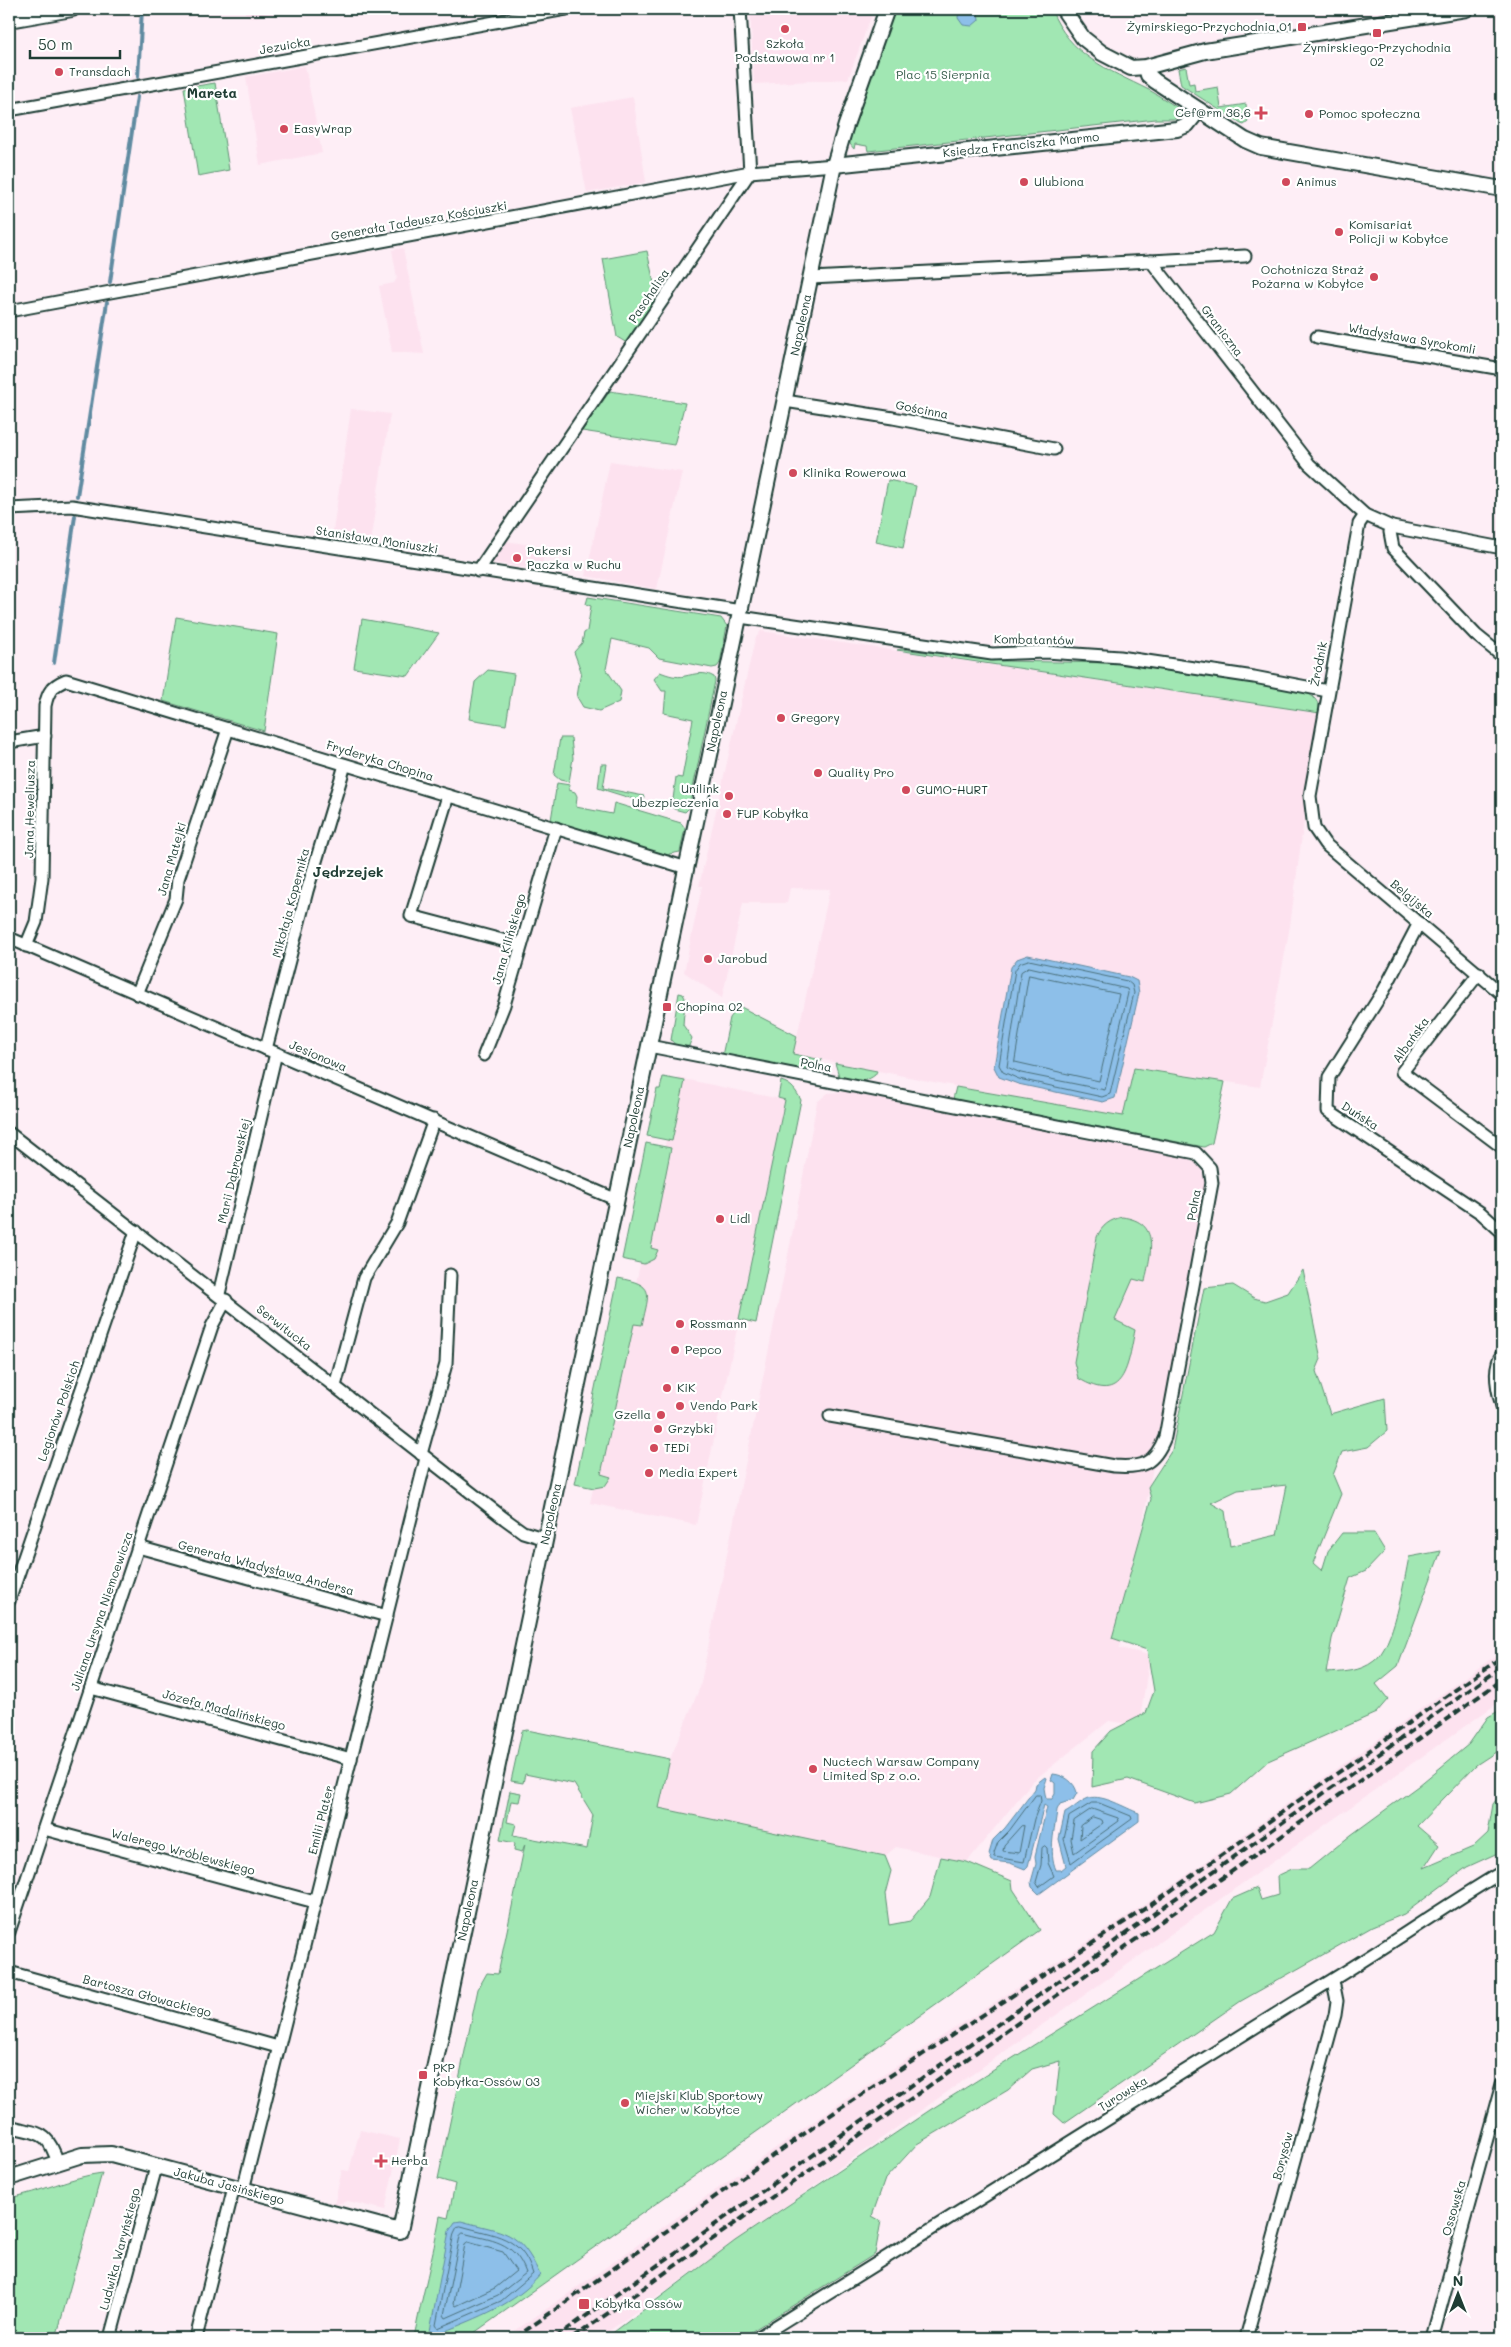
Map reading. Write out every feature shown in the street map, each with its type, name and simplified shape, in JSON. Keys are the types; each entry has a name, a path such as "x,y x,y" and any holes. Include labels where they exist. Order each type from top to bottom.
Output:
{"street":[{"path":"9,20 27,13 72,9"},
{"name":"Jezuicka","path":"9,110 566,9"},
{"path":"740,9 750,172"},
{"name":"Napoleona","path":"400,2231 834,165 846,125 887,9"},
{"path":"1063,9 1083,38 1094,48 1131,68 1146,67 1205,51 1466,9"},
{"path":"1146,67 1148,75 1155,81 1246,140 1261,147 1502,189"},
{"name":"Księdza Franciszka Marmo","path":"834,165 1178,129 1187,125 1199,110"},
{"name":"Generała Tadeusza Kościuszki","path":"9,310 750,172 834,165"},
{"name":"Paschalisa","path":"478,571 750,172"},
{"path":"811,278 1246,256"},
{"name":"Graniczna","path":"1151,261 1296,449 1316,471 1365,515 1392,527 1502,548"},
{"name":"Władysława Syrokomli","path":"1317,337 1502,369"},
{"name":"Gościnna","path":"785,401 893,418 1054,450"},
{"name":"Stanisława Moniuszki","path":"9,509 72,506 740,614"},
{"name":"Źródnik","path":"1312,820 1310,796 1328,691 1359,524 1365,515"},
{"path":"1392,527 1390,532 1393,548 1476,635 1502,656"},
{"name":"Kombatantów","path":"740,614 992,654 1046,652 1120,657 1254,677 1328,691"},
{"name":"Fryderyka Chopina","path":"66,680 687,868"},
{"name":"Jana Heweliusza","path":"26,946 36,922 42,878 45,736 48,691 55,684 66,680"},
{"name":"Jana Matejki","path":"137,994 176,899 178,879 228,729"},
{"path":"9,742 45,736"},
{"name":"Mikołaja Kopernika","path":"271,1051 307,891 345,765"},
{"path":"448,796 411,916 522,945"},
{"name":"Belgijska","path":"1312,820 1319,837 1325,844 1502,994"},
{"name":"Jana Kilińskiego","path":"484,1055 504,1004 556,828"},
{"name":"Duńska","path":"1419,923 1384,990 1329,1077 1328,1111 1481,1213 1502,1232"},
{"name":"Jesionowa","path":"9,938 617,1200"},
{"name":"Albańska","path":"1479,973 1402,1072 1502,1147"},
{"name":"Polna","path":"649,1046 1062,1128 1163,1146 1196,1154 1210,1168 1212,1182 1165,1437 1160,1450 1150,1461 1136,1468 1114,1466 830,1416"},
{"name":"Marii Dąbrowskiej","path":"222,1297 271,1051"},
{"path":"335,1386 364,1278 397,1223 434,1120"},
{"name":"Serwitucka","path":"9,1133 523,1532 546,1539"},
{"name":"Legionów Polskich","path":"9,1601 136,1231"},
{"name":"Emilii Plater","path":"196,2338 278,2047 387,1616 446,1364 450,1275"},
{"name":"Juliana Ursyna Niemcewicza","path":"9,1932 222,1297"},
{"path":"1502,1354 1499,1358 1496,1375 1502,1406"},
{"name":"Generała Władysława Andersa","path":"138,1547 387,1616"},
{"name":"Józefa Madalińskiego","path":"91,1688 350,1759"},
{"name":"Walerego Wróblewskiego","path":"44,1829 314,1902"},
{"name":"Turowska","path":"757,2338 1333,1980 1447,1905 1502,1872"},
{"name":"Bartosza Głowackiego","path":"9,1972 278,2047"},
{"name":"Borysów","path":"1246,2338 1335,2015 1338,2001 1333,1980"},
{"name":"Ossowska","path":"1432,2338 1502,2084"},
{"path":"9,2126 44,2136 53,2146 58,2162"},
{"name":"Jakuba Jasińskiego","path":"9,2178 82,2155 100,2153 122,2156 400,2231"},
{"name":"Ludwika Waryńskiego","path":"110,2338 156,2166"}],"shaded area":[{"path":"244,9 297,9 251,18 246,15"},
{"path":"750,9 874,9 848,79 754,84"},
{"path":"305,66 322,153 260,165 246,77"},
{"path":"633,97 646,182 587,193 570,108"},
{"path":"403,248 424,354 392,352 379,286 394,283 397,278 392,250"},
{"path":"351,409 390,414 370,543 332,537"},
{"path":"610,461 682,472 657,589 586,576"},
{"path":"505,541 545,547 541,570 494,563 492,558"},
{"path":"761,631 1320,713 1290,926 1260,1087 1135,1068 1123,1116 979,1091 793,1054 830,889 790,888 787,903 743,903 722,998 684,972 702,886 699,886 755,639"},
{"path":"679,1078 785,1100 696,1525 590,1503"},
{"path":"849,1091 1005,1124 1013,1123 1190,1159 1201,1169 1205,1182 1120,1648 1150,1655 1139,1726 1109,1721 1033,1781 967,1862 896,1847 885,1856 659,1808 670,1759 700,1687 790,1245 817,1102 828,1093"},
{"path":"1502,1651 1502,1700 599,2338 505,2338 837,2105 1156,1897"},
{"path":"360,2130 400,2139 385,2210 348,2201 334,2205 342,2170 349,2171"}],"green space":[{"name":"Plac 15 Sierpnia","path":"895,9 1051,9 1068,39 1079,50 1105,68 1149,90 1182,110 1183,117 1181,119 1156,119 868,151 867,146 855,144 854,149 850,144 851,135"},
{"path":"1186,67 1189,84 1194,83 1195,91 1218,87 1221,108 1246,104 1248,122 1244,125 1241,124 1181,85 1178,69"},
{"path":"215,83 229,170 198,176 184,88"},
{"path":"647,251 657,297 627,343 617,337 603,259"},
{"path":"610,391 685,403 674,445 582,431"},
{"path":"888,480 916,486 903,548 876,542"},
{"path":"588,597 721,618 727,626 720,663 717,667 712,668 659,658 649,648 612,639 606,669 621,691 619,702 599,711 583,707 577,697 581,671 574,652 582,643 584,633 587,631 591,606 586,604"},
{"path":"176,617 278,634 264,731 163,701"},
{"path":"362,619 439,633 408,676 354,668"},
{"path":"897,650 1002,661 1114,663 1187,671 1305,691 1316,700 1320,713"},
{"path":"488,670 514,674 506,725 469,719 475,682"},
{"path":"660,672 678,677 707,674 714,677 715,681 689,808 685,812 672,807 676,777 682,778 693,719 664,713 666,691 662,691 654,679"},
{"path":"560,738 571,738 573,758 569,782 560,780 554,775"},
{"path":"601,764 607,764 603,788 644,796 643,802 598,788"},
{"path":"557,783 570,785 569,790 575,792 577,796 576,807 612,814 614,803 681,823 685,828 680,852 669,854 669,856 551,820"},
{"path":"679,993 683,994 685,998 683,1025 692,1038 689,1046 686,1047 681,1047 671,1040"},
{"path":"739,1006 797,1036 793,1054 822,1060 818,1065 803,1069 722,1056 730,1018"},
{"path":"835,1063 877,1071 875,1075 866,1080 853,1080 839,1076"},
{"path":"1134,1068 1225,1082 1212,1143 1204,1147 953,1099 956,1087 1123,1116"},
{"path":"663,1077 685,1081 672,1141 647,1136 657,1089 660,1089"},
{"path":"781,1081 791,1086 801,1100 756,1323 739,1319 785,1100 778,1098"},
{"path":"646,1143 671,1148 651,1248 658,1250 654,1259 644,1264 622,1259"},
{"path":"1122,1217 1135,1220 1143,1225 1148,1232 1150,1241 1149,1261 1145,1282 1133,1279 1115,1320 1135,1330 1130,1356 1122,1378 1115,1385 1106,1388 1094,1386 1078,1378 1074,1362 1097,1237 1101,1229 1107,1224"},
{"path":"1303,1270 1321,1359 1316,1371 1330,1414 1385,1398 1387,1431 1368,1447 1342,1452 1333,1475 1341,1494 1313,1563 1322,1571 1328,1551 1342,1533 1374,1533 1385,1551 1366,1571 1350,1578 1332,1639 1326,1673 1357,1669 1374,1661 1381,1653 1393,1628 1409,1557 1441,1551 1398,1666 1376,1684 1388,1699 1376,1713 1268,1761 1231,1794 1195,1803 1128,1779 1092,1787 1093,1751 1111,1731 1146,1713 1154,1691 1147,1650 1112,1638 1151,1499 1148,1487 1172,1450 1204,1288 1233,1285 1254,1298 1265,1301 1288,1293","holes":["1287,1485 1277,1535 1230,1546 1225,1511 1211,1503 1238,1490"]},
{"path":"618,1278 644,1287 648,1297 642,1325 634,1324 601,1474 611,1477 605,1486 594,1488 575,1484"},
{"path":"1502,1709 1502,1748 1476,1765 1417,1826 1439,1845 1424,1868 1473,1847 1488,1833 1493,1804 1502,1792 1502,1851 1467,1867 1404,1914 1372,1927 1241,2001 1064,2123 1054,2114 1060,2061 1032,2069 1008,2090 917,2144 885,2179 872,2216 881,2221 875,2254 741,2338 606,2338 735,2241 930,2110 1214,1932 1232,1899 1257,1888 1261,1900 1278,1895 1277,1876 1292,1869 1309,1869 1351,1835 1418,1786 1469,1744 1488,1717"},
{"name":"Miejski Klub Sportowy Wicher w Kobyłce","path":"527,1730 670,1759 659,1808 885,1856 891,1871 885,1894 889,1925 910,1921 930,1897 941,1857 967,1862 1012,1881 1013,1889 1040,1930 467,2338 414,2337 440,2216 448,2218 455,2184 438,2179 478,1989 487,1973 498,1974 525,1844 522,1852 514,1850 515,1843 500,1840 510,1791 521,1793 519,1802 511,1801 507,1822 516,1824 513,1835 587,1849 593,1815 574,1784 525,1774 523,1783 511,1781 522,1731"},
{"path":"102,2173 56,2338 9,2338 9,2198"}],"water":[{"path":"959,9 978,9 979,20 972,26 963,25 958,18"},
{"path":"1028,955 1129,977 1137,981 1139,993 1115,1098 1103,1102 1018,1084 999,1077 994,1067 1011,967 1017,959"},
{"path":"1053,1774 1068,1780 1074,1786 1077,1793 1073,1800 1060,1804 1057,1810 1052,1848 1056,1870 1061,1870 1066,1866 1059,1839 1065,1813 1083,1801 1095,1797 1107,1800 1139,1813 1139,1821 1039,1894 1032,1887 1031,1882 1036,1864 1035,1856 1047,1807 1044,1805 1028,1866 1025,1869 1010,1863 992,1861 989,1854 993,1840 1005,1828 1035,1789 1036,1784 1045,1777 1047,1778 1044,1788 1046,1799 1052,1799 1055,1794 1055,1783 1051,1780"},
{"path":"461,2221 509,2235 525,2249 540,2275 520,2294 508,2302 469,2321 433,2335 430,2331 449,2231 455,2222"}],"waterway":[{"path":"138,77 142,9"},
{"path":"110,282 137,97"},
{"path":"77,496 107,302"},
{"path":"54,663 75,516"}],"railway":[{"path":"515,2338 835,2112 1152,1904 1502,1657"},
{"path":"555,2338 1502,1667"},
{"path":"573,2338 1502,1680"}],"place":[{"name":"Żymirskiego-Przychodnia 01","path":"1302,27"},
{"name":"Szkoła Podstawowa nr 1","path":"785,29"},
{"name":"Żymirskiego-Przychodnia 02","path":"1377,33"},
{"name":"Transdach","path":"59,72"},
{"name":"Cef@rm 36,6","path":"1261,113"},
{"name":"Pomoc społeczna","path":"1309,114"},
{"name":"EasyWrap","path":"284,129"},
{"name":"Ulubiona","path":"1024,182"},
{"name":"Animus","path":"1286,182"},
{"name":"Komisariat Policji w Kobyłce","path":"1339,232"},
{"name":"Ochotnicza Straż Pożarna w Kobyłce","path":"1374,277"},
{"name":"Klinika Rowerowa","path":"793,473"},
{"name":"Pakersi Paczka w Ruchu","path":"517,558"},
{"name":"Gregory","path":"781,718"},
{"name":"Quality Pro","path":"818,773"},
{"name":"GUMO-HURT","path":"906,790"},
{"name":"Unilink Ubezpieczenia","path":"729,796"},
{"name":"FUP Kobyłka","path":"727,814"},
{"name":"Jarobud","path":"708,959"},
{"name":"Chopina 02","path":"667,1007"},
{"name":"Lidl","path":"720,1219"},
{"name":"Rossmann","path":"680,1324"},
{"name":"Pepco","path":"675,1350"},
{"name":"KiK","path":"667,1388"},
{"name":"Vendo Park","path":"680,1406"},
{"name":"Gzella","path":"661,1415"},
{"name":"Grzybki","path":"658,1429"},
{"name":"TEDi","path":"654,1448"},
{"name":"Media Expert","path":"649,1473"},
{"name":"Nuctech Warsaw Company Limited Sp z o.o.","path":"813,1769"},
{"name":"PKP Kobyłka-Ossów 03","path":"423,2075"},
{"name":"Miejski Klub Sportowy Wicher w Kobyłce","path":"625,2103"},
{"name":"Herba","path":"381,2161"},
{"name":"Kobyłka Ossów","path":"584,2304"}],"district":[{"name":"Mareta","path":"212,93"},
{"name":"Jędrzejek","path":"348,872"}]}
